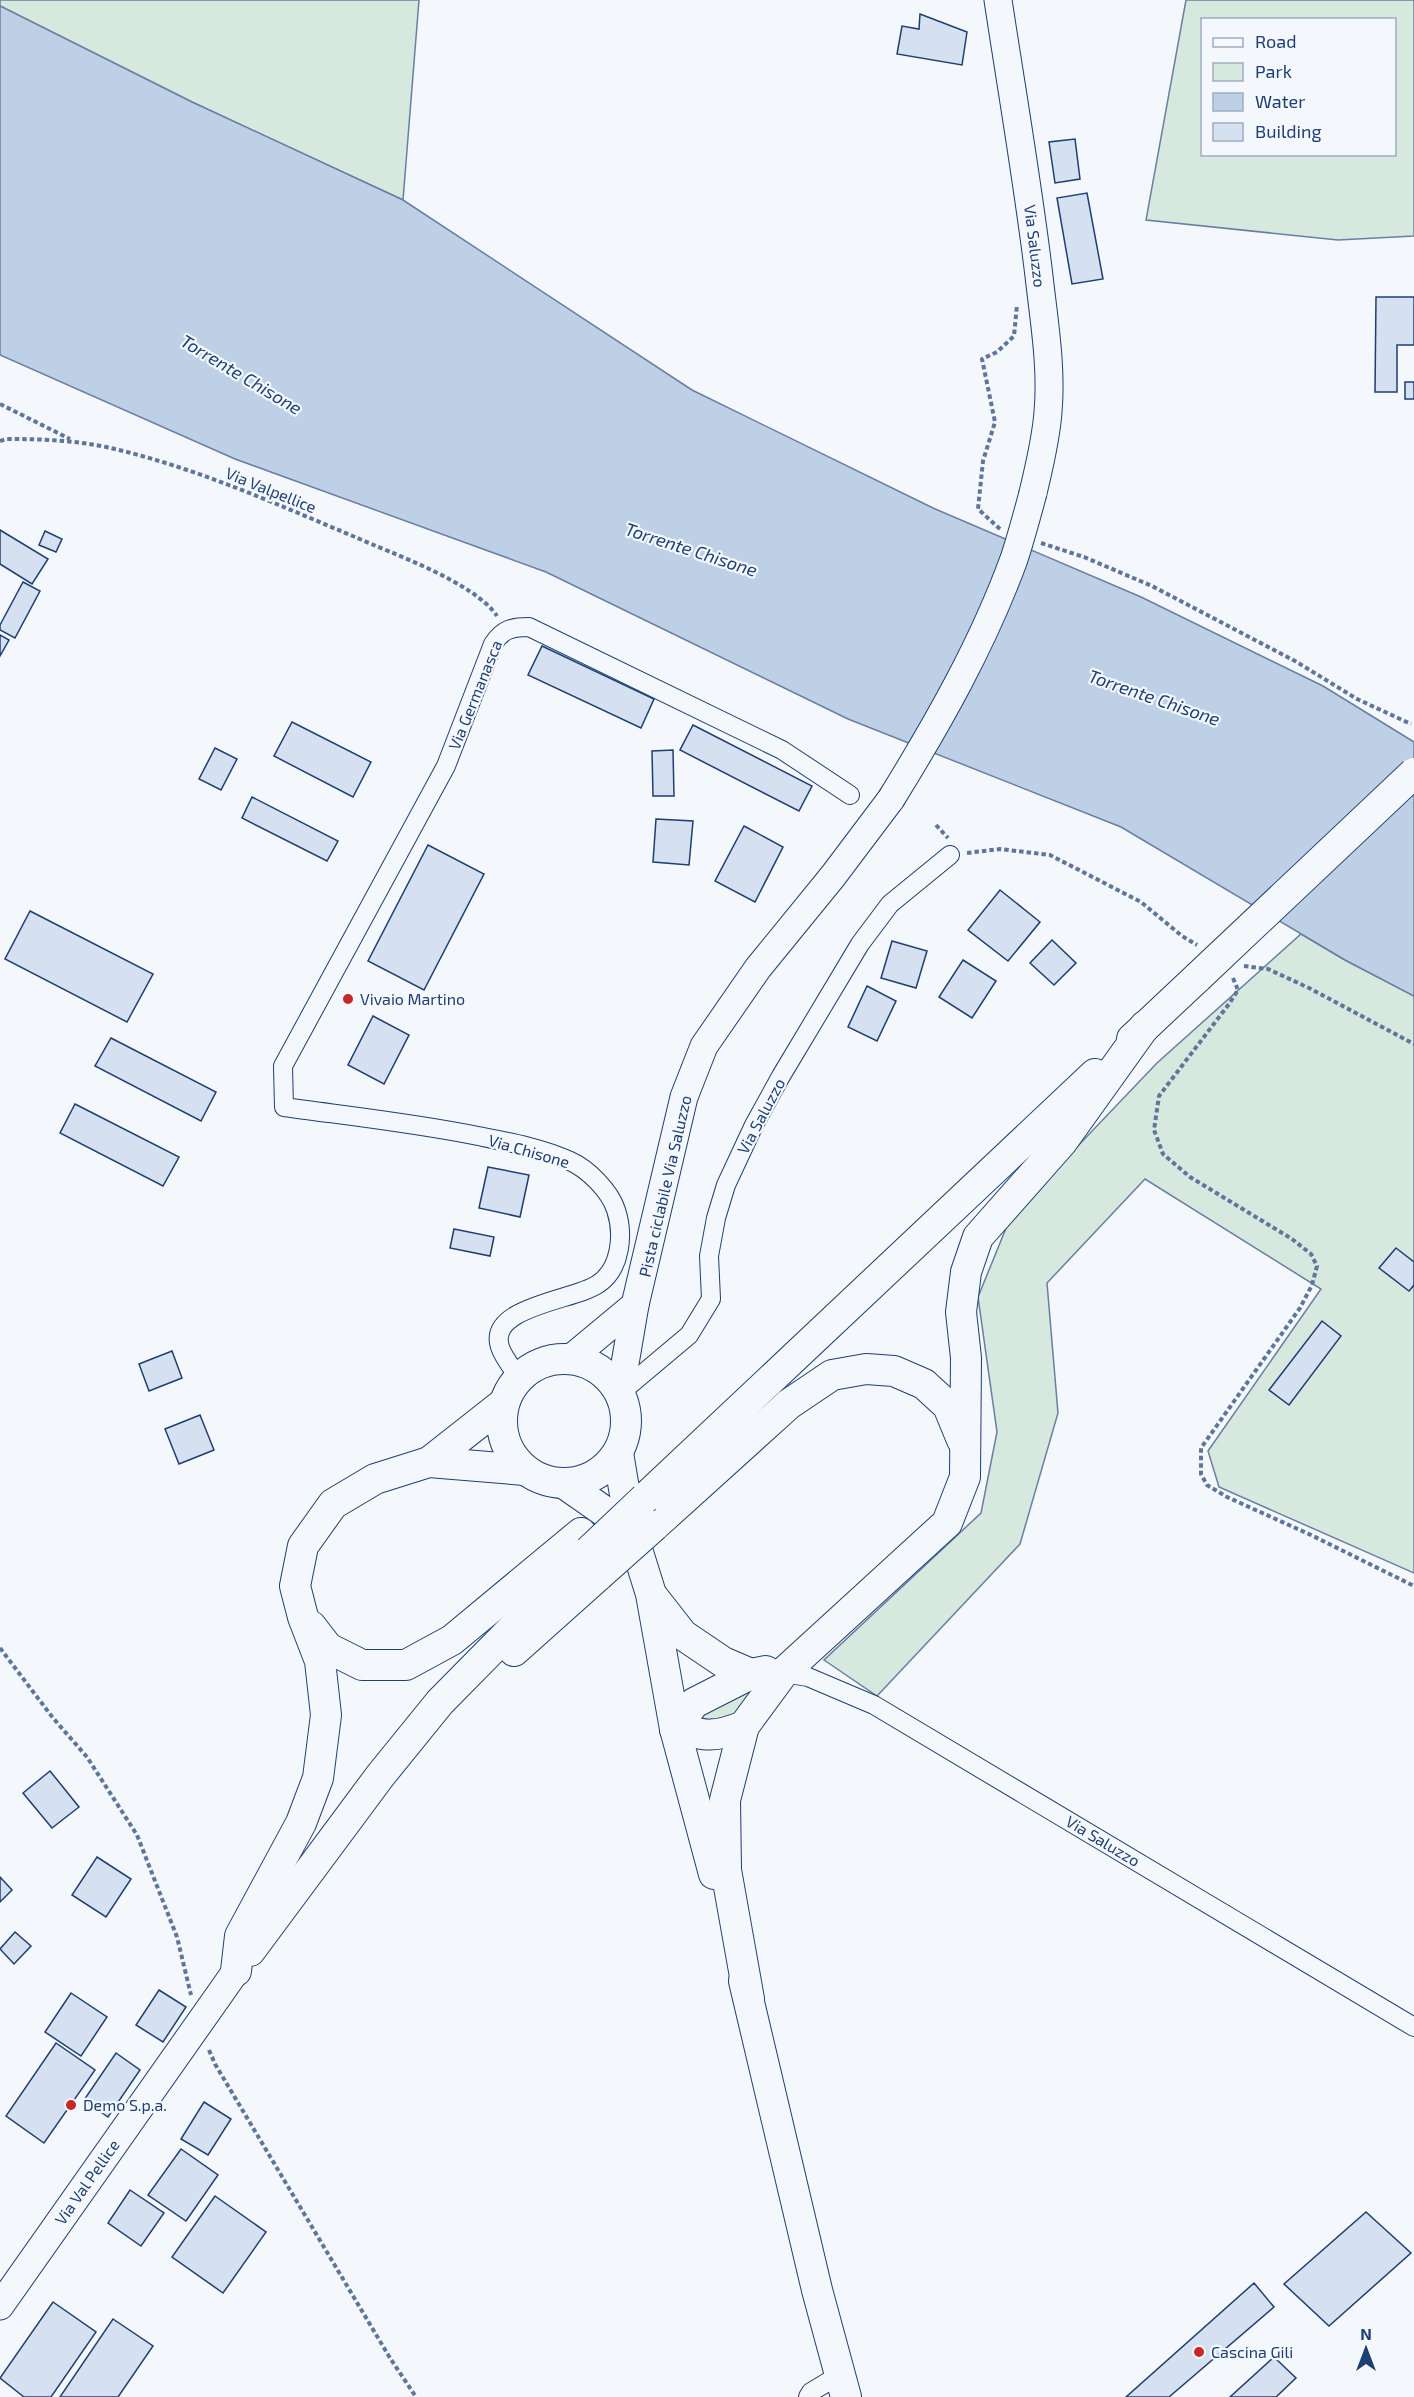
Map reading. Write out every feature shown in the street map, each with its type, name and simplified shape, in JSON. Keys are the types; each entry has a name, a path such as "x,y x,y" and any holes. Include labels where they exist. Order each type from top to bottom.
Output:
{"main road":[{"name":"Via Saluzzo","path":"620,1393 635,1305 684,1097 704,1046 758,968 833,876 891,799 950,700 990,616 1014,559 1034,493 1045,441 1048,411 1047,345 1030,207 998,0"},
{"path":"642,1510 709,1438 1414,773"},
{"path":"749,2000 726,1870 725,1800 744,1726 783,1673 948,1522 965,1477 966,1358 961,1312 966,1272 978,1237 1062,1142 1145,1026"},
{"path":"570,1359 635,1305"},
{"path":"429,1462 534,1367 551,1360 570,1359 590,1365 608,1376 620,1393 626,1413 626,1424 618,1453 604,1469 586,1480 565,1484"},
{"path":"236,1971 380,1776 440,1702 509,1630 590,1553 642,1510 789,1404 831,1375 866,1369 894,1371 924,1384 948,1406 967,1452"},
{"path":"511,1390 501,1421 504,1439 512,1456 525,1470 544,1480 565,1484 642,1510"},
{"path":"618,1453 642,1510 651,1594 675,1729 749,2000 817,2290 843,2386"},
{"path":"236,1971 240,1936 301,1823 318,1778 327,1715 320,1661 303,1617 295,1586 303,1546 333,1504 375,1479 429,1462 525,1470"},
{"path":"303,1617 328,1648 362,1665 406,1665 452,1640 590,1553"},
{"path":"651,1594 683,1635 723,1662 751,1674"},
{"path":"675,1729 694,1703 751,1674 765,1671 783,1673"},
{"path":"675,1729 704,1735 721,1735 744,1726"},
{"name":"Via Val Pellice","path":"0,2306 236,1971"}],"street":[{"name":"Via Germanasca","path":"284,1107 283,1066 446,766 493,644 506,630 515,627 529,627 540,632 782,750 850,795"},
{"name":"Via Saluzzo","path":"620,1393 689,1335 711,1299 709,1256 716,1218 726,1185 754,1125 781,1076 860,944 890,904 950,855"},
{"name":"Via Chisone","path":"284,1107 434,1127 518,1144 572,1161 595,1177 616,1208 621,1240 612,1270 598,1285 510,1317 499,1333 499,1347 511,1390"},
{"name":"Via Saluzzo","path":"783,1673 808,1677 873,1705 1414,2027"},
{"path":"808,2397 810,2392 843,2386"}],"path":[{"path":"1008,531 997,528 978,509 983,461 995,422 982,359 997,352 1014,336 1019,289 1040,285"},
{"path":"0,404 73,441"},
{"name":"Via Valpellice","path":"0,441 73,441 116,449 172,465 289,510 451,581 477,595 493,611 506,630"},
{"path":"1040,542 1084,557 1152,586 1296,661 1357,699 1412,723"},
{"path":"950,855 1000,849 1050,855 1141,902 1182,936 1200,947"},
{"path":"1238,965 1268,969 1309,988 1414,1044"},
{"path":"1231,972 1238,990 1159,1096 1154,1130 1163,1154 1184,1172 1292,1239 1311,1254 1317,1266 1312,1285 1300,1308 1201,1448 1201,1474 1207,1485 1227,1497 1414,1586"}],"green space":[{"path":"0,0 419,0 403,200 192,102 0,6"},
{"path":"1186,0 1414,0 1414,236 1338,240 1146,220"},
{"path":"1301,934 1414,996 1414,1573 1219,1487 1208,1451 1321,1289 1145,1179 1047,1283 1058,1413 1020,1544 877,1696 824,1660 981,1513 997,1432 978,1297 1011,1216 1157,1063"},
{"path":"763,1683 764,1690 724,1723 696,1717"}],"water":[{"name":"Torrente Chisone","path":"0,6 192,102 403,200 692,390 933,508 1141,597 1323,686 1414,742 1414,996 1345,960 1121,827 848,719 546,572 235,459 0,355"}],"building":[{"path":"920,14 967,32 962,65 897,54 902,26 919,29"},
{"path":"1075,139 1080,179 1055,183 1049,142"},
{"path":"1087,193 1103,279 1072,284 1057,198"},
{"path":"1376,297 1414,297 1414,345 1397,345 1397,392 1375,392"},
{"path":"1405,382 1414,382 1414,399 1405,399"},
{"path":"0,530 48,559 32,584 0,564"},
{"path":"45,531 62,539 56,552 39,545"},
{"path":"23,582 40,591 15,638 0,630 0,625"},
{"path":"0,635 9,640 0,656"},
{"path":"542,646 654,699 641,728 528,675"},
{"path":"292,722 371,762 353,797 274,756"},
{"path":"693,725 812,786 799,811 680,750"},
{"path":"215,748 237,759 221,790 199,779"},
{"path":"673,750 674,796 653,796 652,751"},
{"path":"252,797 338,841 327,861 242,818"},
{"path":"656,819 693,821 689,865 653,862"},
{"path":"744,826 783,847 755,902 715,881"},
{"path":"428,845 484,874 424,990 368,961"},
{"path":"1000,890 1040,922 1008,961 968,930"},
{"path":"30,911 153,974 127,1022 5,959"},
{"path":"1052,940 1076,963 1054,985 1030,963"},
{"path":"892,941 927,951 916,988 881,978"},
{"path":"963,960 996,981 972,1018 939,997"},
{"path":"867,986 896,1001 877,1041 848,1027"},
{"path":"373,1016 409,1035 384,1084 348,1065"},
{"path":"111,1038 216,1092 201,1121 95,1066"},
{"path":"75,1104 179,1157 163,1186 60,1133"},
{"path":"488,1167 529,1175 520,1217 479,1208"},
{"path":"454,1229 494,1237 490,1256 450,1248"},
{"path":"1396,1248 1414,1262 1414,1285 1409,1291 1379,1268"},
{"path":"1322,1321 1341,1336 1289,1405 1269,1390"},
{"path":"172,1351 182,1378 149,1391 139,1364"},
{"path":"200,1415 214,1450 179,1464 165,1429"},
{"path":"50,1771 79,1807 52,1828 23,1793"},
{"path":"97,1857 131,1879 106,1917 72,1895"},
{"path":"0,1877 12,1890 0,1902"},
{"path":"15,1932 31,1946 14,1964 0,1949"},
{"path":"159,1990 186,2007 163,2042 136,2025"},
{"path":"71,1993 107,2017 81,2056 45,2032"},
{"path":"56,2043 95,2070 44,2143 6,2116"},
{"path":"116,2053 140,2070 108,2117 84,2100"},
{"path":"204,2102 231,2119 208,2155 181,2139"},
{"path":"181,2149 218,2175 186,2221 148,2195"},
{"path":"130,2190 164,2213 141,2246 108,2223"},
{"path":"215,2196 266,2232 223,2293 172,2257"},
{"path":"1366,2212 1411,2253 1329,2326 1284,2284"},
{"name":"Cascina Gili","path":"1254,2283 1274,2307 1169,2397 1126,2397"},
{"path":"53,2302 96,2332 51,2397 24,2397 0,2378"},
{"path":"113,2319 153,2346 118,2397 60,2397"},
{"path":"1274,2357 1296,2378 1276,2397 1230,2397"}],"place":[{"name":"Vivaio Martino","path":"348,999"},
{"name":"Demo S.p.a.","path":"71,2105"},
{"name":"Cascina Gili","path":"1199,2352"}]}
